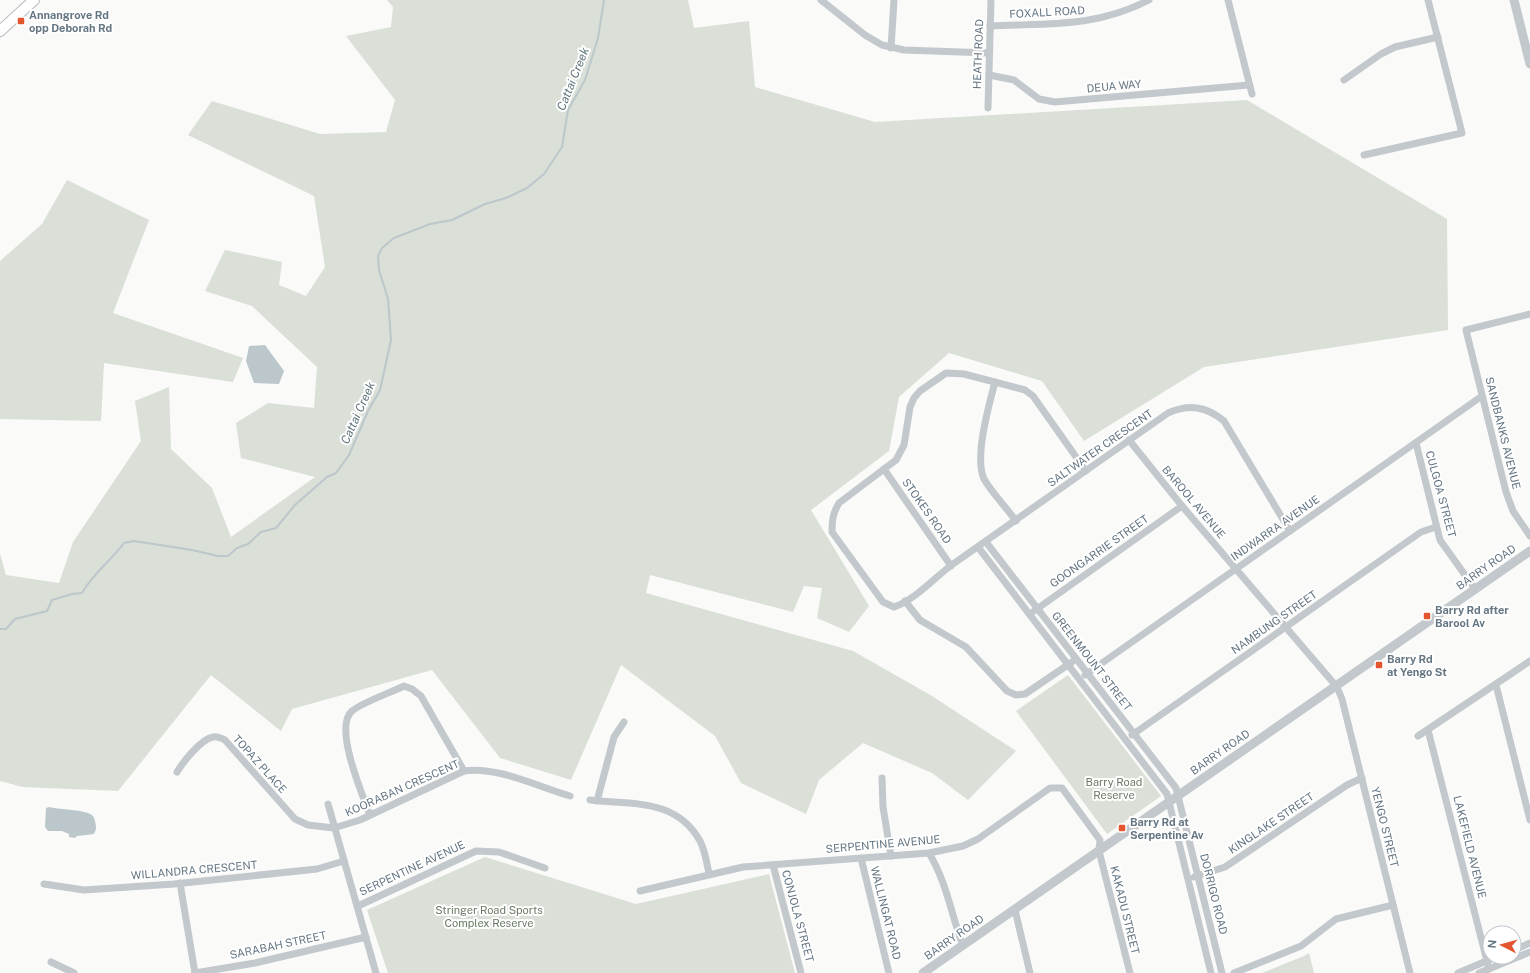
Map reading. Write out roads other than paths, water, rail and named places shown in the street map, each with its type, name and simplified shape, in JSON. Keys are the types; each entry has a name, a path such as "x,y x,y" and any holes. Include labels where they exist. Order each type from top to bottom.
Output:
{"main road":[{"path":"0,31 34,0"}],"street":[{"path":"821,0 865,35 882,46 891,48 989,53"},
{"path":"891,48 894,0"},
{"name":"HEATH ROAD","path":"988,108 991,0"},
{"name":"FOXALL ROAD","path":"990,26 1090,21 1113,16 1149,0"},
{"path":"1228,0 1252,94"},
{"path":"1364,155 1462,133 1428,0"},
{"path":"1514,0 1530,64"},
{"path":"1344,80 1381,54 1394,47 1438,37"},
{"name":"DEUA WAY","path":"989,75 1014,80 1020,83 1039,99 1055,102 1249,85"},
{"name":"SANDBANKS AVENUE","path":"1530,314 1466,330 1507,497 1513,511 1530,536"},
{"path":"884,469 896,460 902,452 910,407 920,391 946,373 955,372 1025,390 1033,396 1086,471"},
{"path":"995,382 980,453 980,468 985,479 1016,521"},
{"name":"INDWARRA AVENUE","path":"1080,678 1482,396"},
{"name":"SALTWATER CRESCENT","path":"884,469 839,503 834,510 832,518 832,532 883,602 890,607 898,606 951,566 1129,440 1168,413 1179,408 1193,407 1211,412 1226,425 1290,531"},
{"name":"BAROOL AVENUE","path":"1129,440 1182,506 1237,568 1285,627 1337,686"},
{"name":"CULGOA STREET","path":"1416,443 1436,527 1443,545 1475,590"},
{"name":"STOKES ROAD","path":"884,469 951,566"},
{"name":"GOONGARRIE STREET","path":"1029,615 1182,506"},
{"name":"NAMBUNG STREET","path":"1127,739 1285,627 1378,564 1421,532 1436,527"},
{"name":"GREENMOUNT STREET","path":"978,547 1029,615 1127,739 1167,794 1174,799 1176,788 986,542"},
{"name":"BARRY ROAD","path":"924,973 1530,551"},
{"path":"905,601 917,618 966,647 992,677 1010,693 1016,695 1026,694 1076,659"},
{"path":"1418,736 1530,661"},
{"path":"1496,685 1530,820"},
{"path":"370,815 352,769 345,724 352,711 404,686 412,689 421,696 464,771"},
{"name":"YENGO STREET","path":"1337,686 1342,699 1410,973"},
{"path":"624,722 614,737 594,801 651,805 665,809 680,817 691,827 701,842 709,874"},
{"name":"LAKEFIELD AVENUE","path":"1428,730 1482,941"},
{"name":"TOPAZ PLACE","path":"177,772 184,762 206,740 214,737 220,738 225,740 295,819 308,825 334,828"},
{"name":"KOORABAN CRESCENT","path":"334,828 370,815 464,771 486,770 570,796"},
{"path":"882,778 883,807 891,856"},
{"name":"KINGLAKE STREET","path":"1188,878 1225,867 1347,785 1362,778"},
{"name":"SERPENTINE AVENUE","path":"640,891 743,867 929,853 963,846 978,839 1050,788 1062,788 1068,794 1100,840 1099,852"},
{"name":"DORRIGO ROAD","path":"1174,799 1198,876 1222,973"},
{"name":"DORRIGO ROAD","path":"1174,799 1188,878 1211,973"},
{"path":"328,804 376,973"},
{"name":"SERPENTINE AVENUE","path":"358,906 476,851 499,852 546,868"},
{"name":"KAKADU STREET","path":"1099,852 1130,973"},
{"path":"929,853 937,866 949,897 963,946"},
{"name":"WALLINGAT ROAD","path":"861,858 889,973"},
{"name":"WILLANDRA CRESCENT","path":"44,884 84,890 180,883 317,869 344,861"},
{"name":"CONJOLA STREET","path":"773,865 801,973"},
{"path":"180,883 195,973"},
{"path":"1234,973 1301,946 1336,919 1393,906"},
{"path":"1014,910 1030,973"},
{"name":"SARABAH STREET","path":"195,973 255,963 366,937"},
{"path":"1479,973 1530,952"},
{"path":"51,962 74,973"},
{"path":"1458,973 1482,963"},
{"name":"LAKEFIELD AVENUE","path":"1488,965 1489,969"}],"waterway":[{"name":"Cattai Creek","path":"0,629 6,629 15,619 47,611 52,600 72,594 82,593 91,579 114,556 124,543 134,541 192,550 218,556 228,556 237,548 248,544 261,532 276,528 295,505 327,477 336,473 349,455 368,411 380,390 391,340 388,299 379,270 378,256 382,248 394,238 430,224 452,220 485,204 506,198 527,188 544,174 562,147 568,110 585,80 598,38 604,0"}],"place":[{"name":"Annangrove Rd opp Deborah Rd","path":"21,21"},
{"name":"Barry Rd after Barool Av","path":"1427,616"},
{"name":"Barry Rd at Yengo St","path":"1379,665"},
{"name":"Barry Rd at Serpentine Av","path":"1122,828"}],"park label":[{"name":"Barry Road Reserve","path":"1114,788"},
{"name":"Stringer Road Sports Complex Reserve","path":"489,916"}]}
